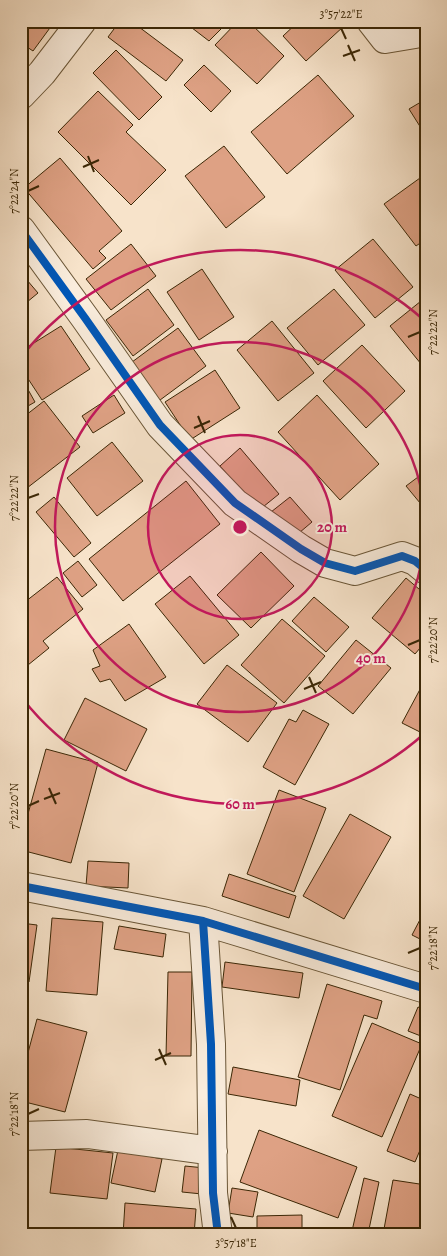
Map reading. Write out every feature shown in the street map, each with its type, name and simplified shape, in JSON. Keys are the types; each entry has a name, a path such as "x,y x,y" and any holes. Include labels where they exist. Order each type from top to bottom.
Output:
{"street":[{"path":"21,94 42,73 82,21"},
{"path":"371,21 385,39 415,34 426,28"},
{"path":"21,230 160,425 236,503 301,549 325,563 355,571 402,556 415,561 426,570"},
{"path":"21,886 203,921 426,989"},
{"path":"203,921 211,1044 213,1193 218,1235"},
{"path":"21,1136 87,1134 213,1151"}],"building":[{"path":"21,21 55,21 33,51 21,43"},
{"path":"120,21 131,21 183,60 166,81 108,37"},
{"path":"183,21 229,21 209,41"},
{"path":"238,21 248,21 284,56 257,84 215,45"},
{"path":"299,21 340,21 344,26 306,61 283,36"},
{"path":"116,50 162,97 139,120 93,73"},
{"path":"204,65 231,91 211,112 184,85"},
{"path":"318,75 354,116 287,174 251,132"},
{"path":"98,91 133,125 126,132 166,170 131,205 58,132"},
{"path":"426,99 426,136 409,109"},
{"path":"224,146 265,197 226,228 185,176"},
{"path":"60,158 122,231 99,251 106,258 93,269 24,188"},
{"path":"420,178 426,186 426,239 416,246 384,204"},
{"path":"373,239 413,287 375,318 335,270"},
{"path":"131,244 156,276 111,310 86,279"},
{"path":"202,269 234,317 199,340 167,292"},
{"path":"21,273 38,293 21,307"},
{"path":"148,289 174,325 133,356 106,320"},
{"path":"334,289 365,325 318,365 287,328"},
{"path":"426,297 426,370 390,326"},
{"path":"272,321 314,373 278,401 237,350"},
{"path":"61,326 90,369 42,400 21,368 21,351"},
{"path":"178,328 206,366 156,403 128,365"},
{"path":"362,345 405,391 366,428 323,381"},
{"path":"215,370 240,408 190,440 165,402"},
{"path":"26,386 35,402 21,410 21,389"},
{"path":"114,395 125,413 93,433 82,416"},
{"path":"317,395 379,464 340,500 278,432"},
{"path":"44,401 80,447 27,488 21,481 21,419"},
{"path":"112,442 143,481 97,516 67,478"},
{"path":"240,448 279,494 258,511 220,466"},
{"path":"426,471 426,509 425,509 406,486"},
{"path":"186,481 220,524 123,601 89,559"},
{"path":"54,497 91,543 74,557 36,512"},
{"path":"290,497 312,522 293,538 271,512"},
{"path":"261,552 294,586 251,628 217,595"},
{"path":"78,561 97,585 82,597 63,573"},
{"path":"190,576 239,635 204,664 155,604"},
{"path":"57,577 83,609 43,641 49,648 28,665 21,659 21,605"},
{"path":"406,578 426,595 426,641 415,654 372,618"},
{"path":"314,597 349,627 326,652 292,621"},
{"path":"282,619 325,656 284,703 241,665"},
{"path":"129,624 166,677 125,701 110,679 100,682 92,669 100,666 93,650"},
{"path":"356,640 391,668 353,714 318,686"},
{"path":"227,665 277,703 248,742 197,704"},
{"path":"426,680 426,735 402,723"},
{"path":"85,698 147,729 126,771 64,740"},
{"path":"303,710 329,724 295,785 263,767 289,719 296,722"},
{"path":"46,749 98,763 71,863 21,850 21,839"},
{"path":"279,790 326,808 294,892 247,874"},
{"path":"350,814 391,837 344,919 303,896"},
{"path":"88,861 129,863 128,888 86,886"},
{"path":"229,874 296,896 289,918 222,896"},
{"path":"426,908 426,942 412,935"},
{"path":"52,918 103,922 97,995 46,991"},
{"path":"21,923 37,925 29,982 21,981"},
{"path":"119,926 166,934 163,957 114,949"},
{"path":"225,962 303,973 299,998 222,987"},
{"path":"168,972 192,972 191,1056 166,1056"},
{"path":"327,984 382,1001 377,1019 364,1015 340,1090 298,1077"},
{"path":"418,1007 426,1010 426,1038 408,1031"},
{"path":"37,1019 87,1032 65,1112 21,1101 21,1079"},
{"path":"372,1023 422,1044 382,1137 332,1116"},
{"path":"233,1067 300,1080 296,1106 228,1094"},
{"path":"410,1094 426,1101 426,1136 415,1162 387,1151"},
{"path":"259,1130 357,1167 338,1218 240,1182"},
{"path":"56,1147 113,1153 107,1199 50,1193"},
{"path":"118,1150 162,1159 155,1192 111,1183"},
{"path":"185,1166 205,1168 202,1194 182,1192"},
{"path":"364,1178 379,1182 368,1234 352,1231"},
{"path":"393,1180 426,1185 426,1235 384,1229"},
{"path":"232,1188 258,1192 253,1217 228,1213"},
{"path":"125,1203 196,1209 194,1235 123,1235"},
{"path":"302,1215 302,1235 257,1235 257,1216"}],"cycle path":[{"path":"21,230 160,425 235,503 301,549 325,563 355,571 402,556 415,561 426,570"},
{"path":"21,886 203,921 426,989"},
{"path":"203,921 211,1044 213,1193 218,1235"}]}
